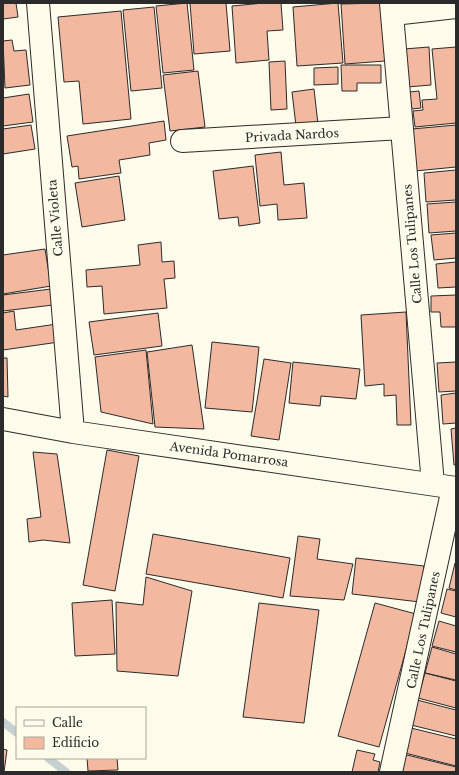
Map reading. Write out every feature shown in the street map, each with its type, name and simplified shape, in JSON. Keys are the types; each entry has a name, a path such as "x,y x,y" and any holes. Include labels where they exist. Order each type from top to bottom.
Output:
{"street":[{"name":"Calle Violeta","path":"38,3 73,432"},
{"path":"392,9 456,7"},
{"name":"Calle Los Tulipanes","path":"391,772 447,486 402,128 392,9"},
{"name":"Privada Nardos","path":"182,141 402,128"},
{"name":"Avenida Pomarrosa","path":"3,418 73,432 447,486"}],"building":[{"path":"3,3 16,3 18,17 3,19"},
{"path":"187,3 194,70 163,73 156,6"},
{"path":"190,3 226,3 230,51 194,54"},
{"path":"281,3 283,30 267,31 269,60 236,63 232,6"},
{"path":"338,3 343,63 297,66 293,7"},
{"path":"381,3 385,61 345,64 341,4"},
{"path":"154,7 162,88 131,91 123,10"},
{"path":"121,11 131,119 83,124 79,81 64,82 58,17"},
{"path":"12,40 14,51 26,50 30,85 5,88 3,41"},
{"path":"429,47 431,85 407,87 404,49"},
{"path":"456,47 456,123 415,127 413,111 423,110 422,100 437,99 432,49"},
{"path":"285,61 287,109 271,110 269,62"},
{"path":"341,65 381,65 381,83 357,83 357,91 342,91"},
{"path":"338,67 338,84 314,85 314,68"},
{"path":"198,71 205,127 170,131 163,75"},
{"path":"314,89 318,124 296,126 292,92"},
{"path":"419,91 421,108 412,109 409,92"},
{"path":"29,94 33,122 3,126 3,98"},
{"path":"164,121 166,140 149,143 150,155 119,160 121,173 79,179 78,166 72,167 67,136"},
{"path":"31,125 35,149 3,154 3,129"},
{"path":"456,125 456,167 415,171 412,129"},
{"path":"281,152 284,185 304,183 307,218 278,220 277,204 260,206 255,155"},
{"path":"253,166 260,223 239,226 238,217 219,219 213,171"},
{"path":"456,170 456,200 426,202 424,173"},
{"path":"119,176 125,220 82,227 75,183"},
{"path":"456,202 456,231 429,233 427,204"},
{"path":"456,233 456,258 434,260 431,235"},
{"path":"161,242 162,262 174,261 175,278 164,279 167,308 104,314 102,286 87,287 86,270 140,265 138,245"},
{"path":"45,249 51,286 3,294 3,255"},
{"path":"456,262 456,287 438,288 436,264"},
{"path":"51,289 53,305 3,311 3,295"},
{"path":"456,295 456,327 441,327 440,312 431,312 431,296"},
{"path":"14,311 16,330 57,324 59,342 3,350 3,313"},
{"path":"406,312 411,425 397,425 396,395 384,396 384,384 365,386 361,315"},
{"path":"158,313 162,346 94,355 89,322"},
{"path":"212,342 259,347 252,412 205,408"},
{"path":"192,345 204,429 155,427 147,352"},
{"path":"146,350 153,424 101,412 95,357"},
{"path":"3,358 7,358 8,397 3,396"},
{"path":"264,359 291,363 279,440 251,436"},
{"path":"293,362 360,369 356,399 321,396 320,406 289,403"},
{"path":"456,362 456,391 439,392 437,363"},
{"path":"456,393 456,423 443,424 441,395"},
{"path":"456,428 456,465 454,465 451,429"},
{"path":"107,450 139,456 115,591 83,585"},
{"path":"33,452 57,454 70,543 43,540 29,542 27,519 41,517"},
{"path":"153,534 290,558 283,598 146,574"},
{"path":"298,536 320,539 317,559 353,564 344,600 290,596"},
{"path":"356,558 424,566 420,602 352,594"},
{"path":"456,563 456,590 449,588"},
{"path":"146,577 192,591 178,676 117,671 116,602 143,605"},
{"path":"447,589 456,591 456,617 441,613"},
{"path":"112,600 115,654 75,656 72,603"},
{"path":"259,603 319,610 304,723 243,717"},
{"path":"375,603 416,614 379,747 338,736"},
{"path":"439,621 456,626 456,652 432,646"},
{"path":"432,647 456,654 456,680 425,673"},
{"path":"425,673 456,681 456,708 418,698"},
{"path":"417,700 456,710 456,736 411,725"},
{"path":"411,728 456,739 456,766 405,753"},
{"path":"3,749 7,750 4,772 3,772"},
{"path":"357,750 375,754 373,760 380,762 378,772 352,772"},
{"path":"403,754 456,767 456,772 398,772"},
{"path":"87,759 117,759 118,770 88,771"}],"waterway":[{"path":"3,722 16,732"},
{"path":"49,759 66,772"}]}
